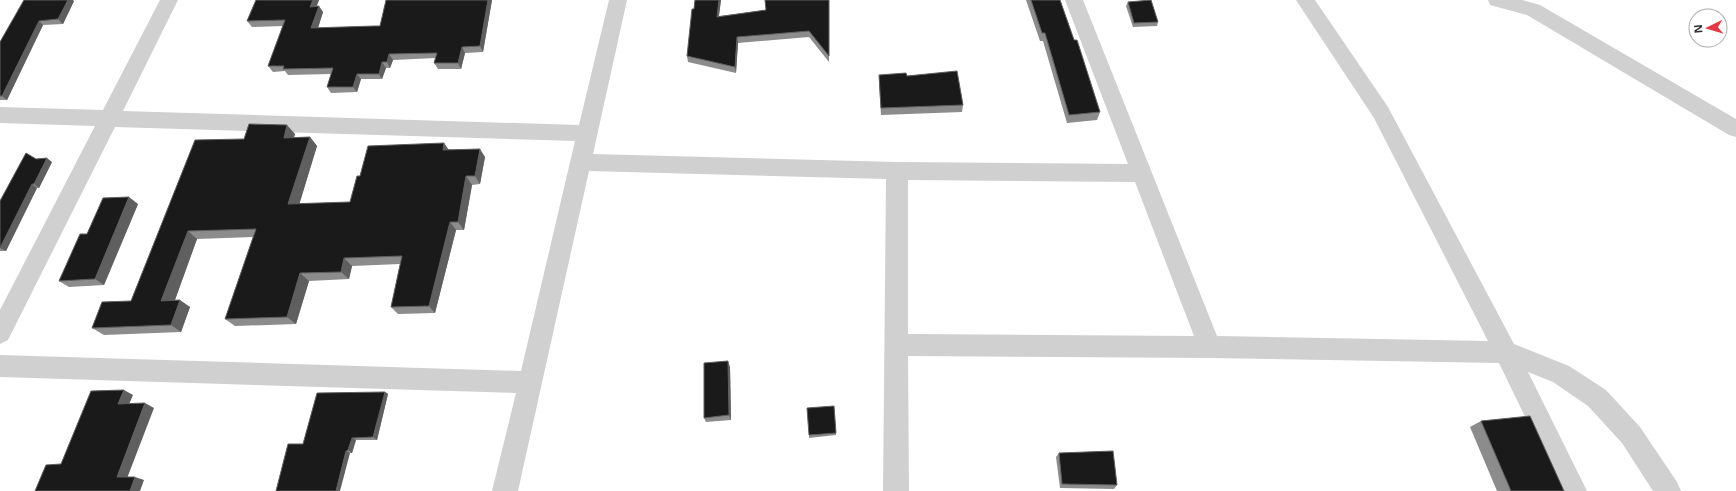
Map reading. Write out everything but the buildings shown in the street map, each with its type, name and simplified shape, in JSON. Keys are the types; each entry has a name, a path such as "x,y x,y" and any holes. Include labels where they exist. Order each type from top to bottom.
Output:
{"street":[{"path":"0,334 169,0"},
{"path":"505,491 618,0"},
{"path":"1074,0 1210,347"},
{"path":"1305,0 1381,113 1506,352 1574,491"},
{"path":"1497,0 1533,10 1736,129"},
{"path":"0,115 587,133"},
{"path":"580,162 897,171 1142,173"},
{"path":"896,491 897,171"},
{"path":"896,345 1210,347 1506,352 1561,374 1597,398 1631,435 1668,491"},
{"path":"0,366 530,382"}]}
